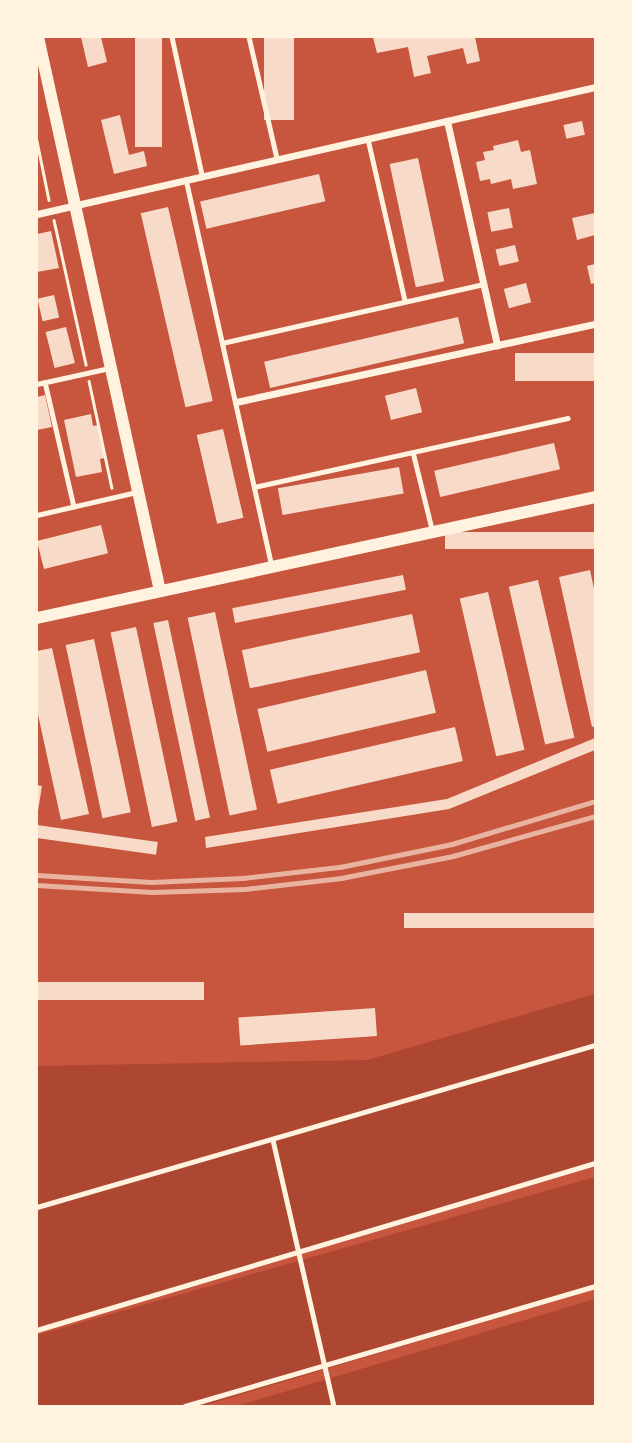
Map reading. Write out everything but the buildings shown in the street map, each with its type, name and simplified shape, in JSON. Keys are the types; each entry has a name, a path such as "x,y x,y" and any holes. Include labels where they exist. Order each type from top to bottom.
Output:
{"main road":[{"path":"38,37 160,591"},
{"path":"37,618 595,497"}],"street":[{"path":"37,214 595,87"},
{"path":"447,121 497,345"},
{"path":"236,402 595,324"}],"lane":[{"path":"172,37 202,175"},
{"path":"249,37 276,158"},
{"path":"368,138 405,302"},
{"path":"186,179 272,566"},
{"path":"222,343 483,284"},
{"path":"37,384 111,368"},
{"path":"45,382 74,507"},
{"path":"254,487 568,418"},
{"path":"413,452 432,532"},
{"path":"37,515 138,492"},
{"path":"37,1207 595,1045"},
{"path":"273,1140 296,1251 334,1406"},
{"path":"37,1330 595,1164"},
{"path":"185,1406 595,1286"}],"path":[{"path":"37,141 114,498"}],"shaded area":[{"path":"595,994 595,1167 37,1327 37,1066 367,1060"},
{"path":"595,1177 595,1289 202,1406 37,1406 37,1335"},
{"path":"595,1299 595,1406 236,1406 284,1392"}],"railway":[{"path":"37,875 151,882 243,878 340,867 452,844 595,801"},
{"path":"37,885 152,892 245,889 341,878 453,856 595,816"}]}
